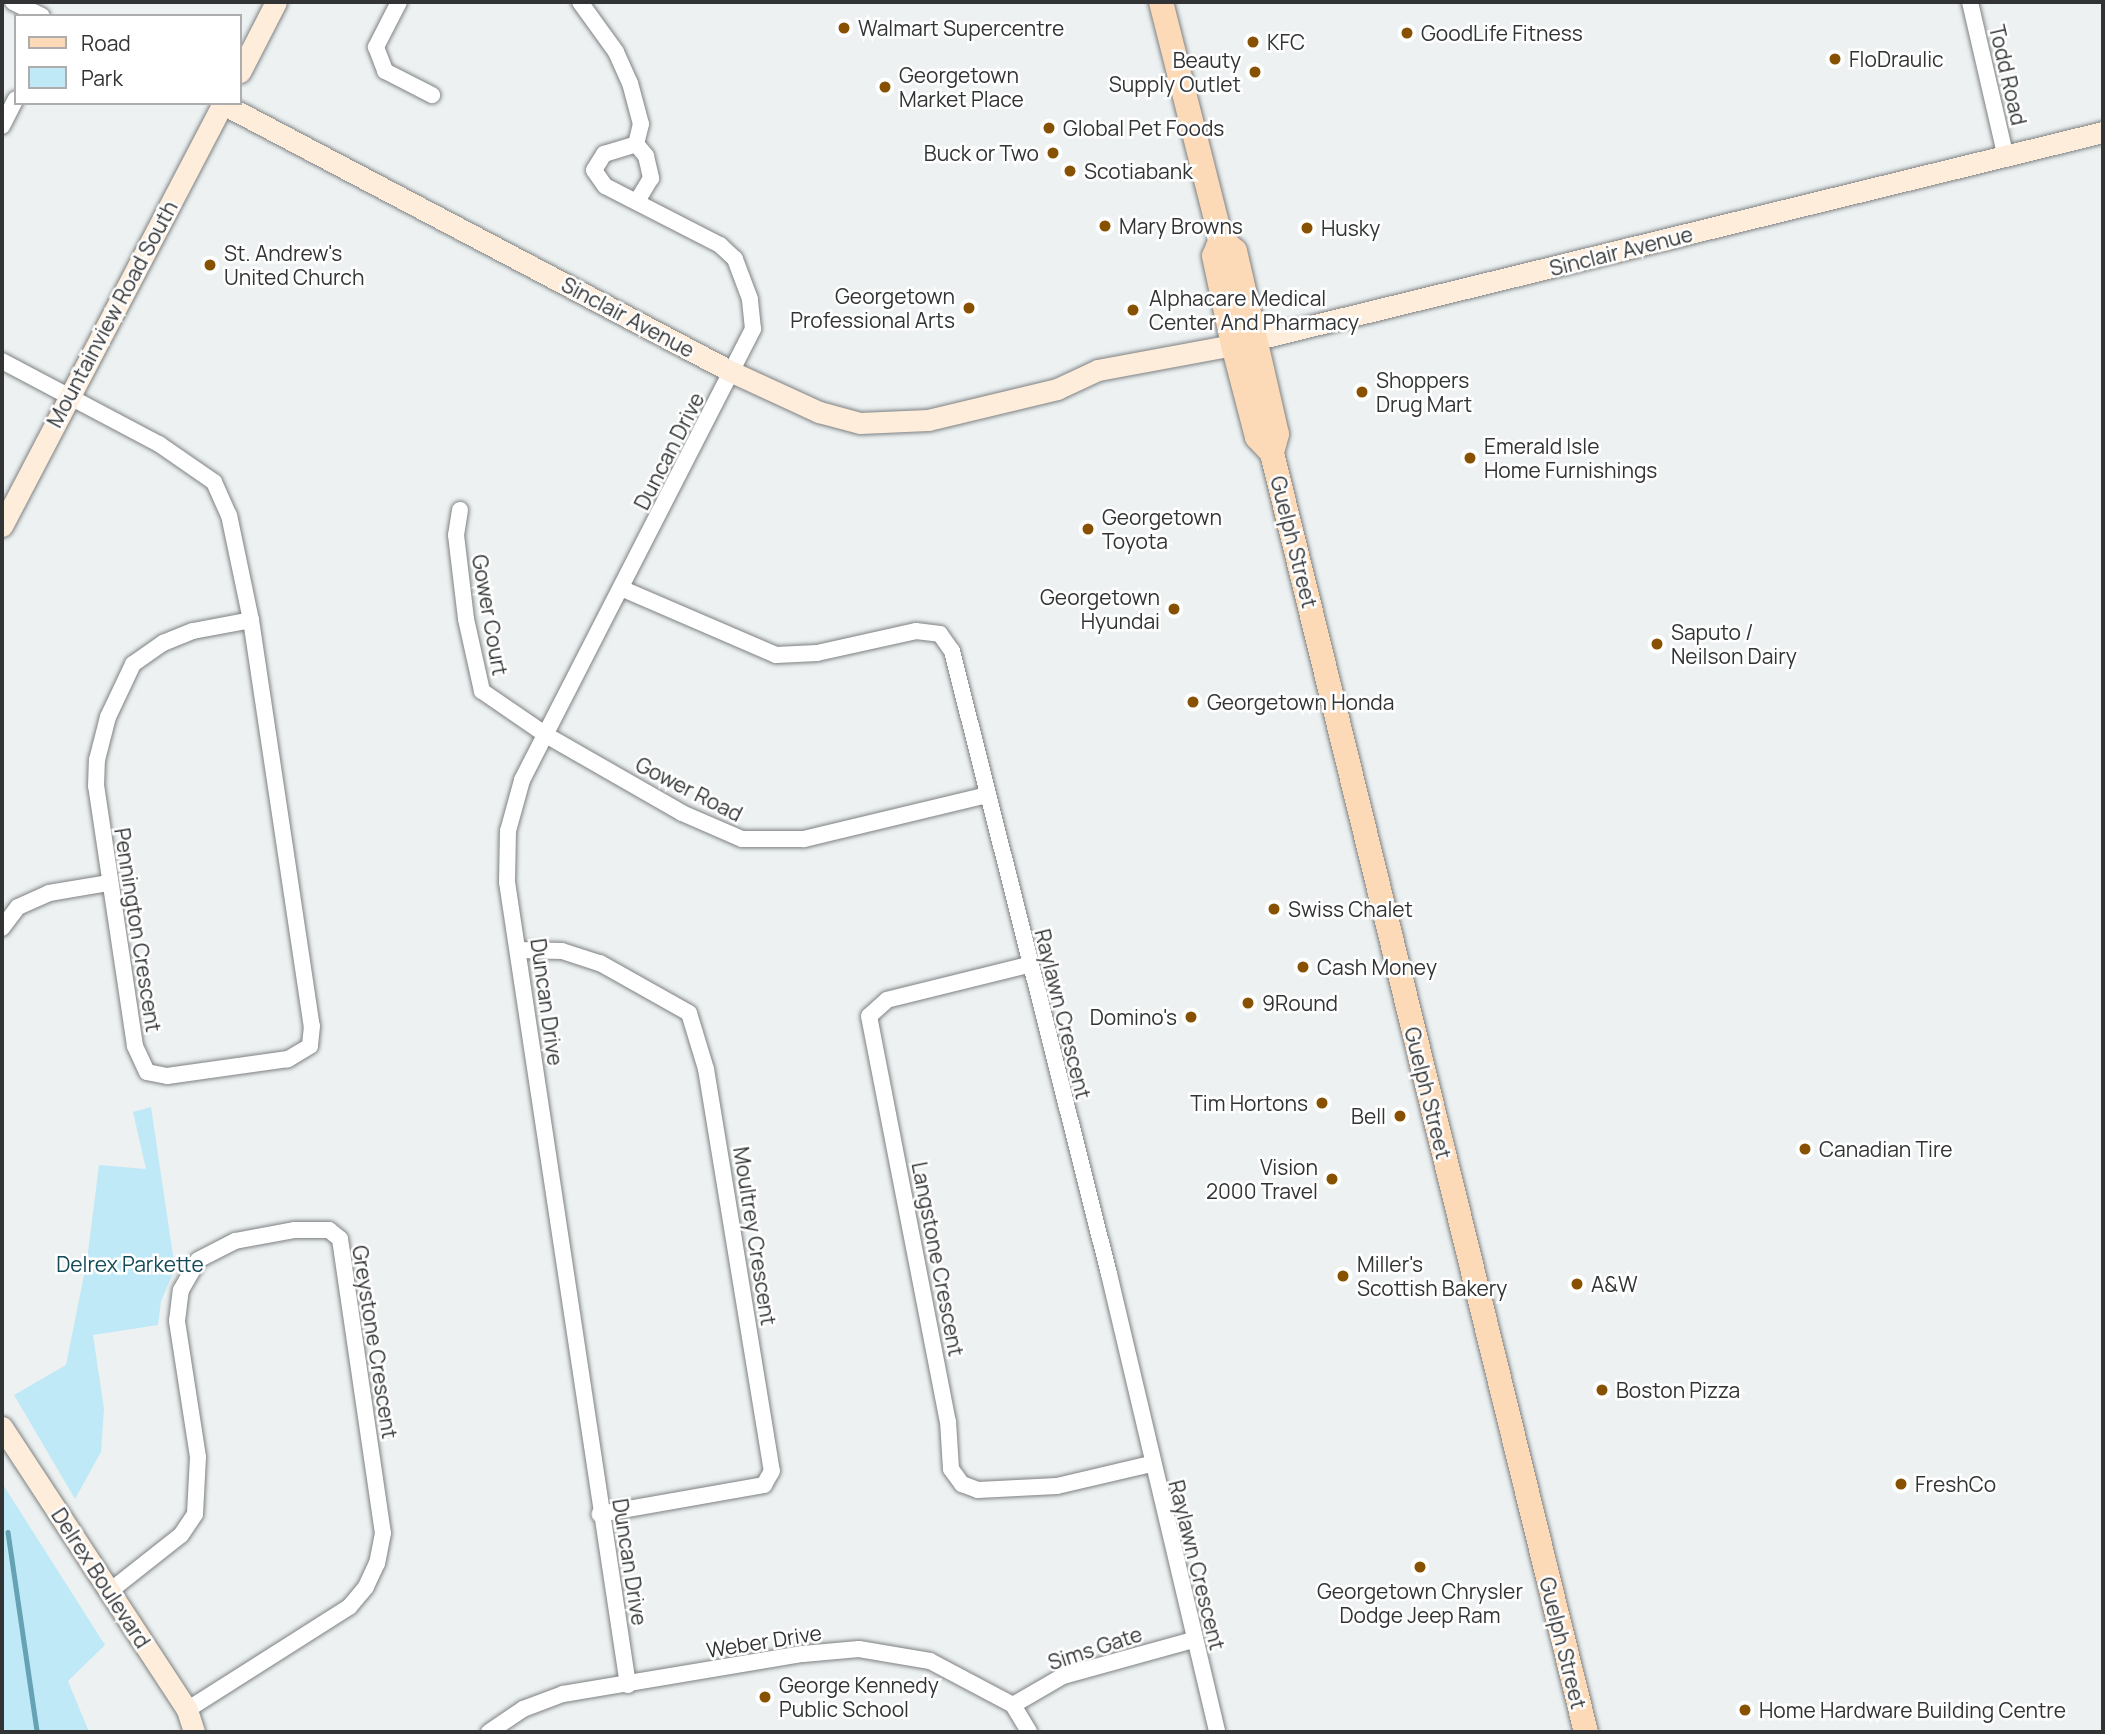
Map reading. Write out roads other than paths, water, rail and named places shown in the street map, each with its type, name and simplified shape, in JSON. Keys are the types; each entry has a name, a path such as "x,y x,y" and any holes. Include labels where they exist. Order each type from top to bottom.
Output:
{"main road":[{"name":"Guelph Street","path":"1161,2 1221,239 1213,256 1244,342 1257,437 1272,453 1586,1732"}],"street":[{"path":"12,2 38,14"},
{"path":"242,68 276,2"},
{"path":"399,2 376,47 384,71 432,95"},
{"path":"580,2 616,51 630,83 641,124 636,144"},
{"name":"Todd Road","path":"1970,2 2006,158"},
{"path":"2,126 14,103"},
{"name":"Mountainview Road South","path":"2,526 222,105"},
{"name":"Sinclair Avenue","path":"227,105 732,372 819,412 860,423 928,420 1057,389 1138,366 2006,158 2103,132"},
{"path":"636,144 646,156 651,178 637,201 605,186 594,170 604,154 636,144"},
{"name":"Duncan Drive","path":"628,1685 600,1514 507,882 508,831 522,780 623,589 753,329 750,299 735,259 720,245 637,201"},
{"name":"Pennington Crescent","path":"2,361 159,444 214,482 229,515 251,620 312,1026 310,1046 288,1059 167,1076 147,1072 135,1046 109,883 97,760 108,717 133,664 163,643 193,631 251,620"},
{"name":"Gower Court","path":"460,510 456,535 466,619 482,691 546,735"},
{"name":"Raylawn Crescent","path":"623,589 776,655 817,653 916,631 940,634 952,651 1028,964 1109,1274 1151,1464 1217,1732"},
{"name":"Gower Road","path":"546,735 682,813 742,839 804,839 987,795"},
{"path":"2,928 18,907 49,893 109,883"},
{"name":"Moultrey Crescent","path":"518,950 562,951 600,962 689,1013 706,1069 772,1471 764,1485 600,1514"},
{"name":"Langstone Crescent","path":"1028,964 887,1000 869,1016 948,1421 951,1469 962,1484 978,1490 1057,1486 1151,1464"},
{"name":"Greystone Crescent","path":"110,1591 181,1535 195,1514 198,1457 177,1321 181,1290 198,1261 235,1241 295,1230 329,1230 340,1239 383,1533 377,1563 366,1587 349,1607 187,1710"},
{"name":"Delrex Boulevard","path":"2,1427 187,1710 194,1732"},
{"name":"Sims Gate","path":"1013,1704 1063,1676 1193,1640"},
{"name":"Weber Drive","path":"489,1732 523,1709 563,1694 803,1654 859,1649 930,1661 1013,1704"},
{"path":"1013,1704 1029,1732"}],"waterway":[{"path":"8,1532 37,1732"}],"place":[{"name":"Walmart Supercentre","path":"844,28"},
{"name":"GoodLife Fitness","path":"1407,33"},
{"name":"KFC","path":"1253,42"},
{"name":"FloDraulic","path":"1835,59"},
{"name":"Beauty Supply Outlet","path":"1255,72"},
{"name":"Georgetown Market Place","path":"885,87"},
{"name":"Global Pet Foods","path":"1049,128"},
{"name":"Buck or Two","path":"1053,153"},
{"name":"Scotiabank","path":"1070,171"},
{"name":"Mary Browns","path":"1105,226"},
{"name":"Husky","path":"1307,228"},
{"name":"St. Andrew's United Church","path":"210,265"},
{"name":"Georgetown Professional Arts","path":"969,308"},
{"name":"Alphacare Medical Center And Pharmacy","path":"1133,310"},
{"name":"Shoppers Drug Mart","path":"1362,392"},
{"name":"Emerald Isle Home Furnishings","path":"1470,458"},
{"name":"Georgetown Toyota","path":"1088,529"},
{"name":"Georgetown Hyundai","path":"1174,609"},
{"name":"Saputo / Neilson Dairy","path":"1657,644"},
{"name":"Georgetown Honda","path":"1193,702"},
{"name":"Swiss Chalet","path":"1274,909"},
{"name":"Cash Money","path":"1303,967"},
{"name":"9Round","path":"1248,1003"},
{"name":"Domino's","path":"1191,1017"},
{"name":"Tim Hortons","path":"1322,1103"},
{"name":"Bell","path":"1400,1116"},
{"name":"Canadian Tire","path":"1805,1149"},
{"name":"Vision 2000 Travel","path":"1332,1179"},
{"name":"Miller's Scottish Bakery","path":"1343,1276"},
{"name":"A&W","path":"1577,1284"},
{"name":"Boston Pizza","path":"1602,1390"},
{"name":"FreshCo","path":"1901,1484"},
{"name":"Georgetown Chrysler Dodge Jeep Ram","path":"1420,1567"},
{"name":"George Kennedy Public School","path":"765,1697"},
{"name":"Home Hardware Building Centre","path":"1745,1710"}],"park label":[{"name":"Delrex Parkette","path":"130,1264"}]}
